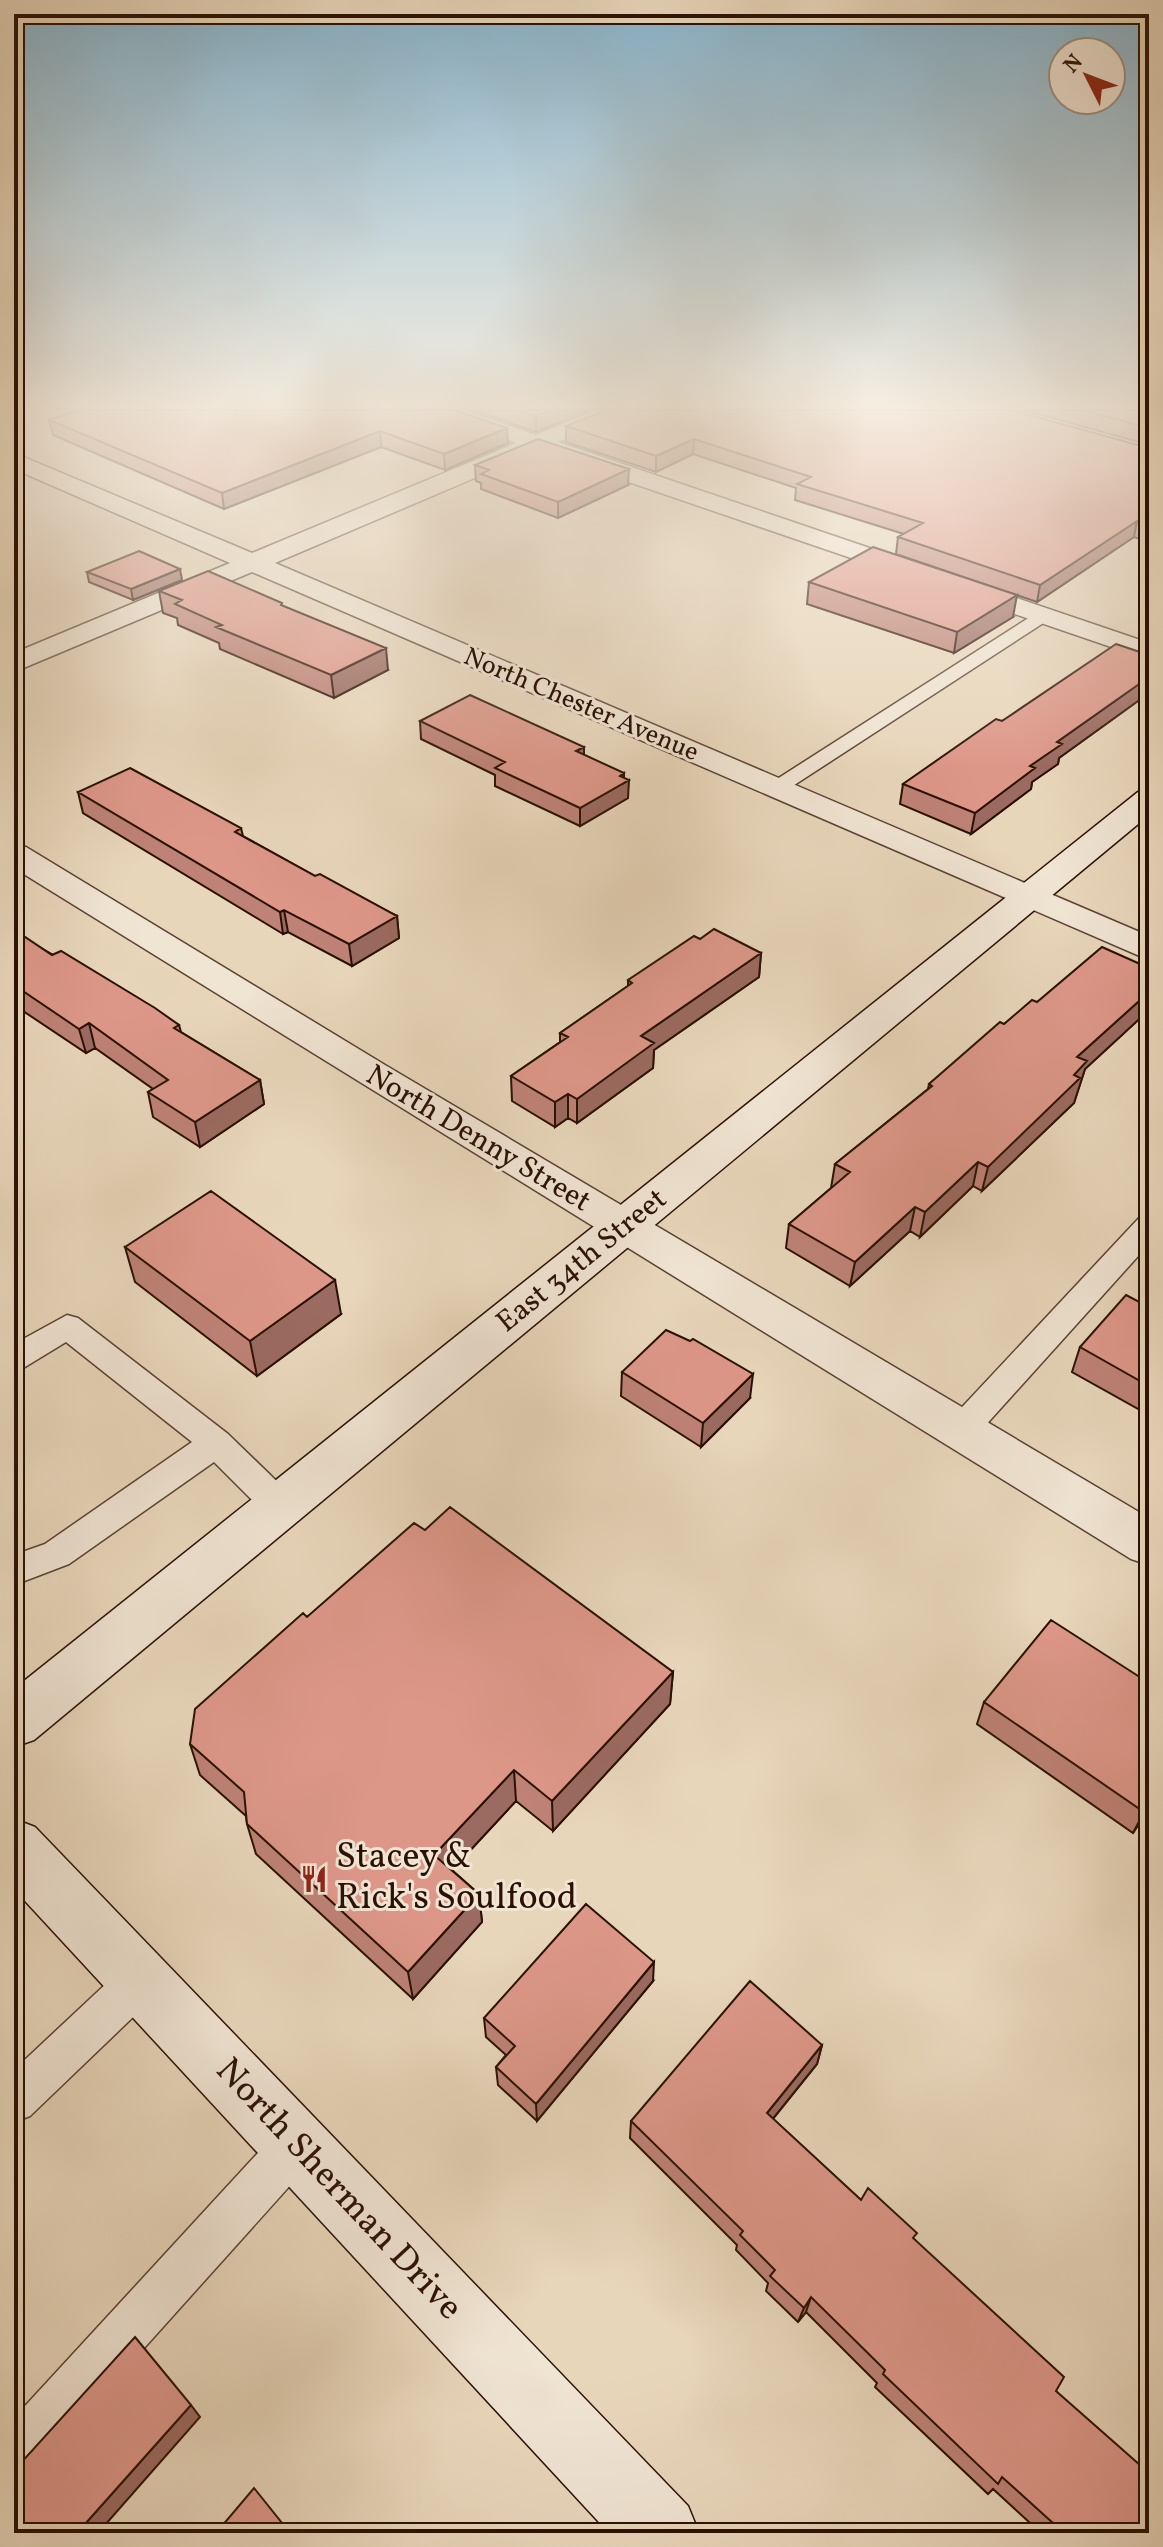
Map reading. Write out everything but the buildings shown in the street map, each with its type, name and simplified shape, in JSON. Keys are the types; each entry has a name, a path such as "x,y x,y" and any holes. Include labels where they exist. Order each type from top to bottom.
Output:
{"street":[{"name":"North Chester Avenue","path":"173,529 1149,949"},
{"path":"14,663 333,529"},
{"path":"788,529 1149,652"},
{"name":"East 34th Street","path":"14,1722 1149,799"},
{"name":"North Denny Street","path":"14,854 1149,1544"},
{"name":"North Sherman Drive","path":"16,1854 296,2145 661,2533"}],"lane":[{"path":"774,788 1041,616"},
{"path":"962,1429 1149,1225"},
{"path":"14,1359 67,1326 216,1443 280,1506"},
{"path":"14,1570 57,1554 216,1443"},
{"path":"14,2100 140,1981"},
{"path":"14,2455 296,2145"}],"place":[{"name":"Stacey & Rick's Soulfood","path":"314,1879"}]}
